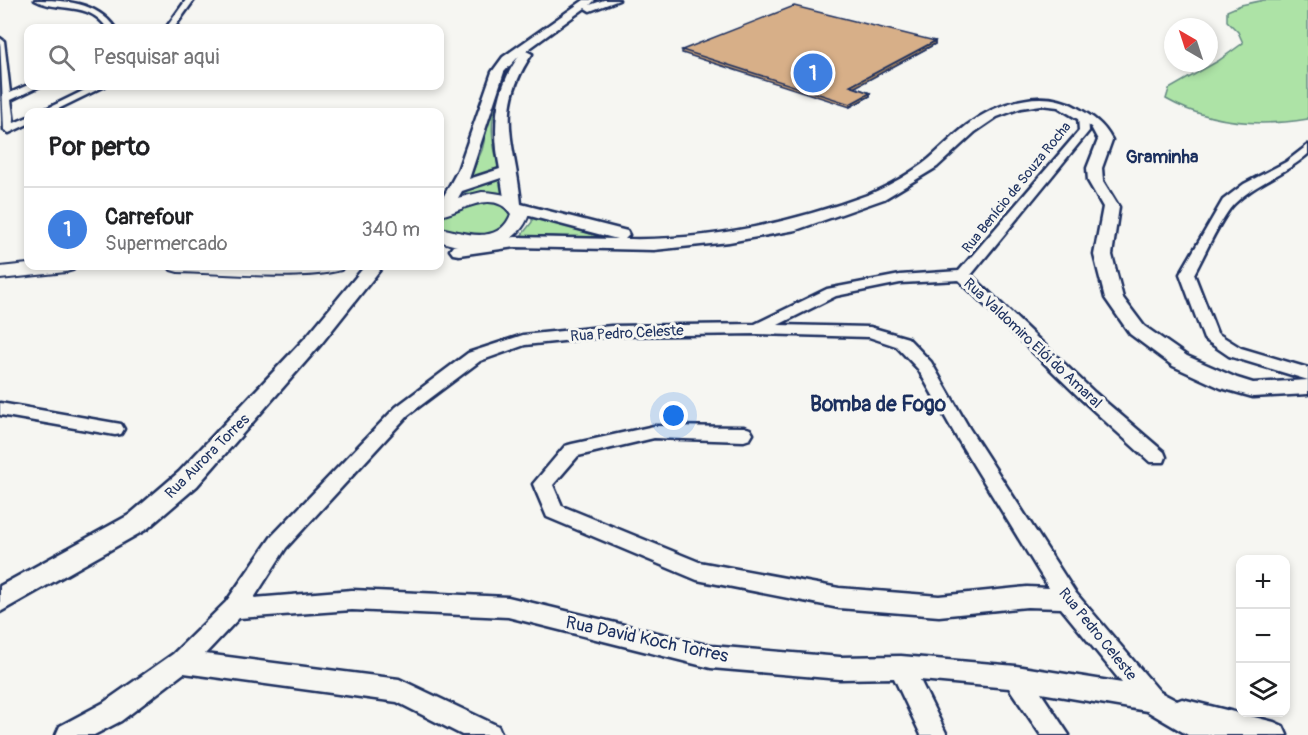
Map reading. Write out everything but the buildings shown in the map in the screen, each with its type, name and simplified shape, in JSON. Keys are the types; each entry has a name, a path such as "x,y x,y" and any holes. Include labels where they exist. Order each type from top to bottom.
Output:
{"main road":[{"path":"446,202 481,197 505,200 515,206 520,214 516,225 509,231 449,252"},
{"path":"444,236 456,240 482,240"},
{"path":"0,265 24,262"},
{"path":"0,273 28,270"}],"street":[{"path":"39,0 61,3 94,13 106,24"},
{"path":"173,24 190,0"},
{"path":"446,202 466,170 498,72 507,59 590,4 602,0"},
{"path":"614,0 590,4 525,54 514,71 503,114 504,152 515,206 580,226 643,238 687,240"},
{"path":"0,41 9,130 24,122"},
{"path":"6,99 26,90"},
{"path":"53,108 92,90"},
{"path":"482,240 553,241 614,246 654,245 790,226 878,196 932,164 970,129 992,114 1018,105 1052,102 1083,115 1102,130 1105,140 1094,163 1092,176 1111,207 1103,255 1114,298 1137,330 1180,361 1229,383 1253,390 1308,387"},
{"name":"Rua Benício de Souza Rocha","path":"963,275 1084,131 1083,115"},
{"path":"1308,148 1290,164 1227,203 1187,274 1210,336 1235,352 1308,374"},
{"path":"446,202 510,176"},
{"path":"510,176 524,194 580,226"},
{"path":"449,252 515,242"},
{"name":"Rua Aurora Torres","path":"0,600 138,522 188,479 314,340 371,270"},
{"name":"Rua Valdomiro Elói do Amaral","path":"757,329 832,292 900,279 963,275 1088,396 1157,458"},
{"name":"Rua Pedro Celeste","path":"69,735 112,712 181,662 234,609 279,542 402,411 474,357 523,340 611,331 757,329 870,332 903,342 925,366 963,433 1067,599 1159,704"},
{"path":"0,409 115,429"},
{"path":"744,434 654,432 572,451 543,484 554,511 697,571 839,598 939,606 1027,597 1067,599"},
{"name":"Rua David Koch Torres","path":"234,609 352,600 508,608 711,657 840,668 902,667 1016,677 1159,704 1274,735"},
{"path":"181,662 399,691 489,735"},
{"path":"902,667 934,735"},
{"path":"1016,677 1056,735"},
{"name":"Rua David Koch Torres","path":"1159,704 1212,735"}],"green space":[{"path":"1264,0 1308,0 1308,119 1271,123 1235,121 1200,114 1166,99 1169,89 1199,72 1218,72 1218,61 1243,43 1238,32 1227,21 1227,11"},
{"path":"492,109 495,109 492,132 499,169 470,178 482,150"},
{"path":"502,177 508,194 460,193"},
{"path":"475,200 500,202 513,212 503,229 497,233 481,236 463,235 448,229 444,226 445,213"},
{"path":"532,215 597,236 619,240 617,242 554,236 521,236 532,222"}],"place":[{"name":"Carrefour","path":"813,73"}],"district":[{"name":"Graminha","path":"1162,157"},
{"name":"Bomba de Fogo","path":"878,404"}]}
